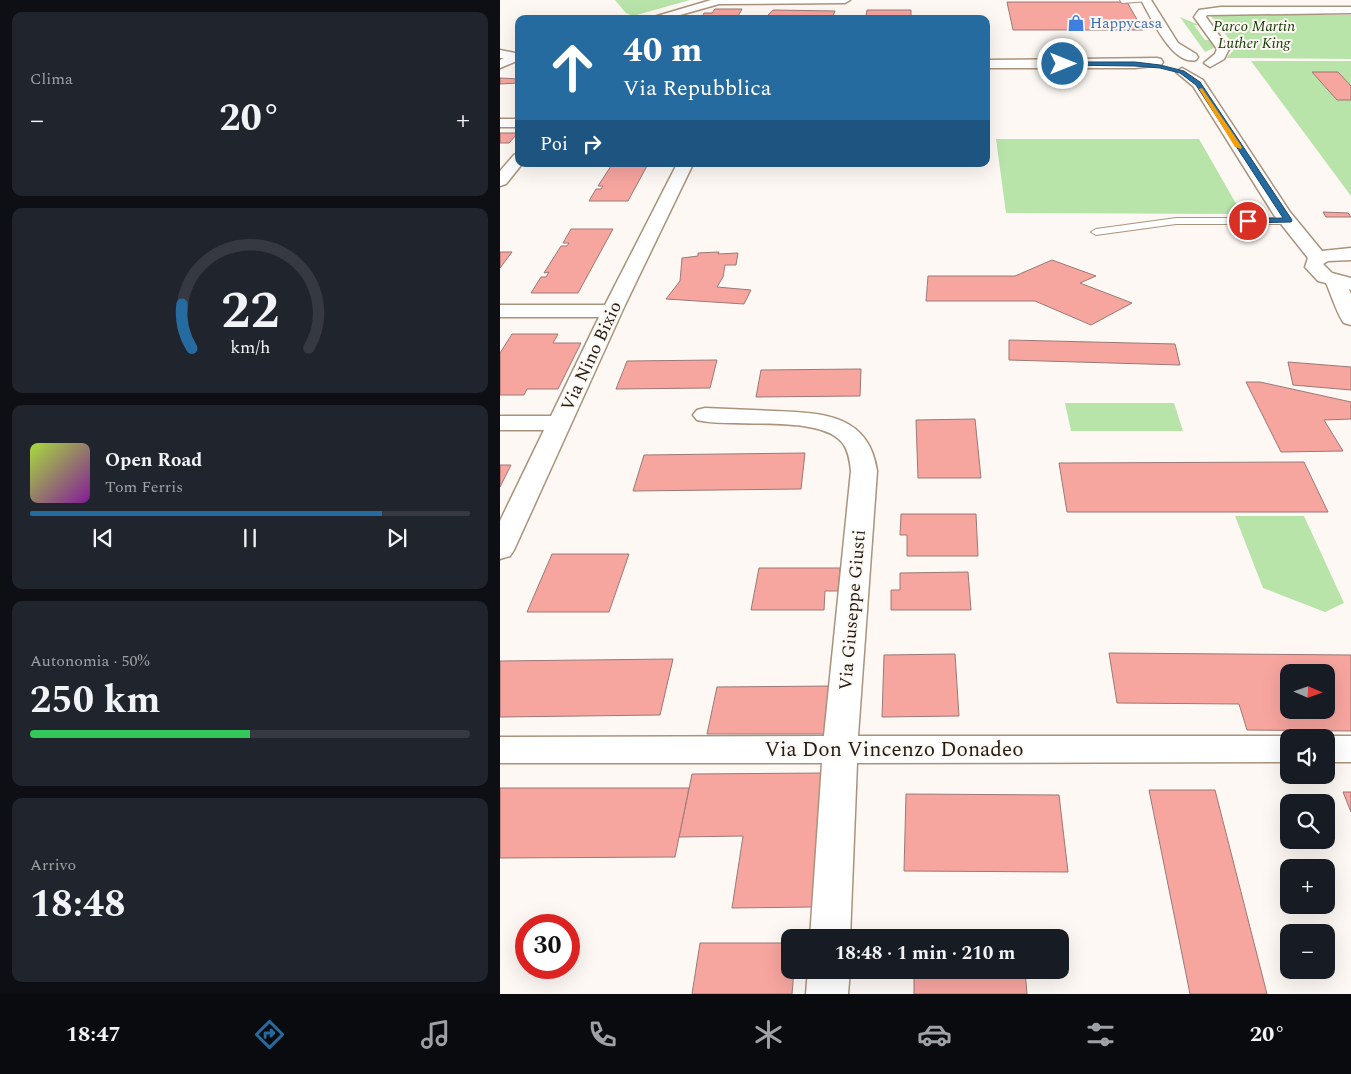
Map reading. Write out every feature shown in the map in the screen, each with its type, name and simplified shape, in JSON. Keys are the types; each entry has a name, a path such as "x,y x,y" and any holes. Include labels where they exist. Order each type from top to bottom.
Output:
{"street":[{"path":"666,15 714,1 760,7 845,0"},
{"path":"1146,0 1172,51 1200,67 1288,220 1318,258"},
{"path":"990,64 1158,64 1182,72 1200,67 1223,52 1221,45 1200,17 1202,12 1221,10 1351,10"},
{"path":"1158,64 1172,51"},
{"path":"500,59 515,58"},
{"path":"500,123 515,123"},
{"path":"500,181 515,163"},
{"name":"Via Nino Bixio","path":"500,550 559,423 684,167"},
{"path":"1288,220 1346,254"},
{"path":"1318,258 1346,254"},
{"path":"1318,258 1314,267 1325,277 1343,282 1351,314"},
{"path":"500,311 613,311"},
{"name":"Via Giuseppe Giusti","path":"705,416 819,420 842,429 860,448 864,472 840,748 830,929"},
{"path":"500,423 559,423"},
{"name":"Via Don Vincenzo Donadeo","path":"500,750 840,748 1280,749"},
{"path":"1335,749 1351,749"},
{"path":"827,994 828,979"}],"lane":[{"path":"1122,0 1146,0"},
{"path":"1096,232 1176,221 1288,220"}],"green space":[{"path":"615,0 690,0 637,15 626,13"},
{"name":"Parco Martin Luther King","path":"1265,11 1268,15 1351,15 1351,59 1226,58 1233,51 1230,40 1209,14"},
{"path":"1180,17 1199,25 1194,25 1205,40 1210,40 1214,48 1205,52"},
{"path":"1251,61 1351,61 1351,196"},
{"path":"996,139 1199,139 1242,214 1006,213"},
{"path":"1065,403 1174,403 1183,431 1071,431"},
{"path":"1235,516 1304,516 1344,603 1325,612 1263,588"}],"building":[{"path":"1007,2 1127,2 1143,30 1013,30"},
{"path":"715,9 742,9 739,15 703,15 704,13 712,13"},
{"path":"773,10 835,11 833,15 768,15"},
{"path":"867,10 911,10 911,15 866,15"},
{"path":"1312,72 1338,72 1351,86 1351,100 1337,100"},
{"path":"500,78 515,79 515,83 500,84"},
{"path":"500,133 515,133 515,136 509,143 500,143"},
{"path":"610,167 646,167 628,201 589,201 596,189 601,189 603,186 598,186"},
{"path":"1323,212 1348,213 1351,217 1326,217"},
{"path":"571,229 613,229 578,293 531,293 541,277 546,277 549,272 544,273 561,246 567,246 569,243 563,243"},
{"path":"500,252 512,252 500,268"},
{"path":"719,252 718,254 738,253 736,265 725,265 723,277 717,287 751,290 744,304 666,299 680,281 682,258 698,256 698,253"},
{"path":"1052,260 1096,276 1080,283 1132,303 1091,325 1035,301 926,301 928,276 1015,276"},
{"path":"512,334 558,334 553,343 581,343 558,389 527,389 524,395 500,395 500,353"},
{"path":"1009,340 1175,344 1180,365 1009,360"},
{"path":"717,360 710,388 616,389 627,361"},
{"path":"1288,362 1351,367 1351,390 1293,385"},
{"path":"861,369 860,396 756,397 761,370"},
{"path":"1246,382 1260,382 1351,402 1351,419 1324,420 1343,451 1281,452"},
{"path":"975,419 981,478 918,478 916,420"},
{"path":"805,453 801,489 633,491 644,455"},
{"path":"1304,462 1328,512 1067,512 1059,463"},
{"path":"500,465 511,465 500,487"},
{"path":"901,514 976,514 978,556 907,556 907,535 900,535"},
{"path":"552,554 629,554 609,612 527,612"},
{"path":"759,568 840,568 838,591 825,591 824,610 751,610"},
{"path":"968,572 971,610 891,610 891,590 900,590 900,573"},
{"path":"1109,653 1351,655 1351,731 1335,731 1335,729 1247,730 1239,704 1117,703"},
{"path":"955,654 959,716 882,717 884,655"},
{"path":"673,659 660,715 500,717 500,661"},
{"path":"833,686 829,734 707,734 717,687"},
{"path":"824,773 813,907 732,908 743,836 679,837 692,774"},
{"path":"500,788 689,788 675,857 500,858"},
{"path":"1149,790 1215,790 1267,994 1190,994"},
{"path":"1343,792 1351,792 1351,812"},
{"path":"906,794 1059,795 1068,872 904,871"},
{"path":"700,943 781,943 781,979 793,979 792,994 692,994"},
{"path":"914,979 1026,979 1027,994 914,994"}],"slow traffic":[{"path":"1202,89 1239,147"}],"place":[{"name":"Happycasa","path":"1076,23"}],"route":[{"path":"1063,64 1135,64 1160,67 1182,72 1198,84 1288,220 1273,222 1248,221"}]}
